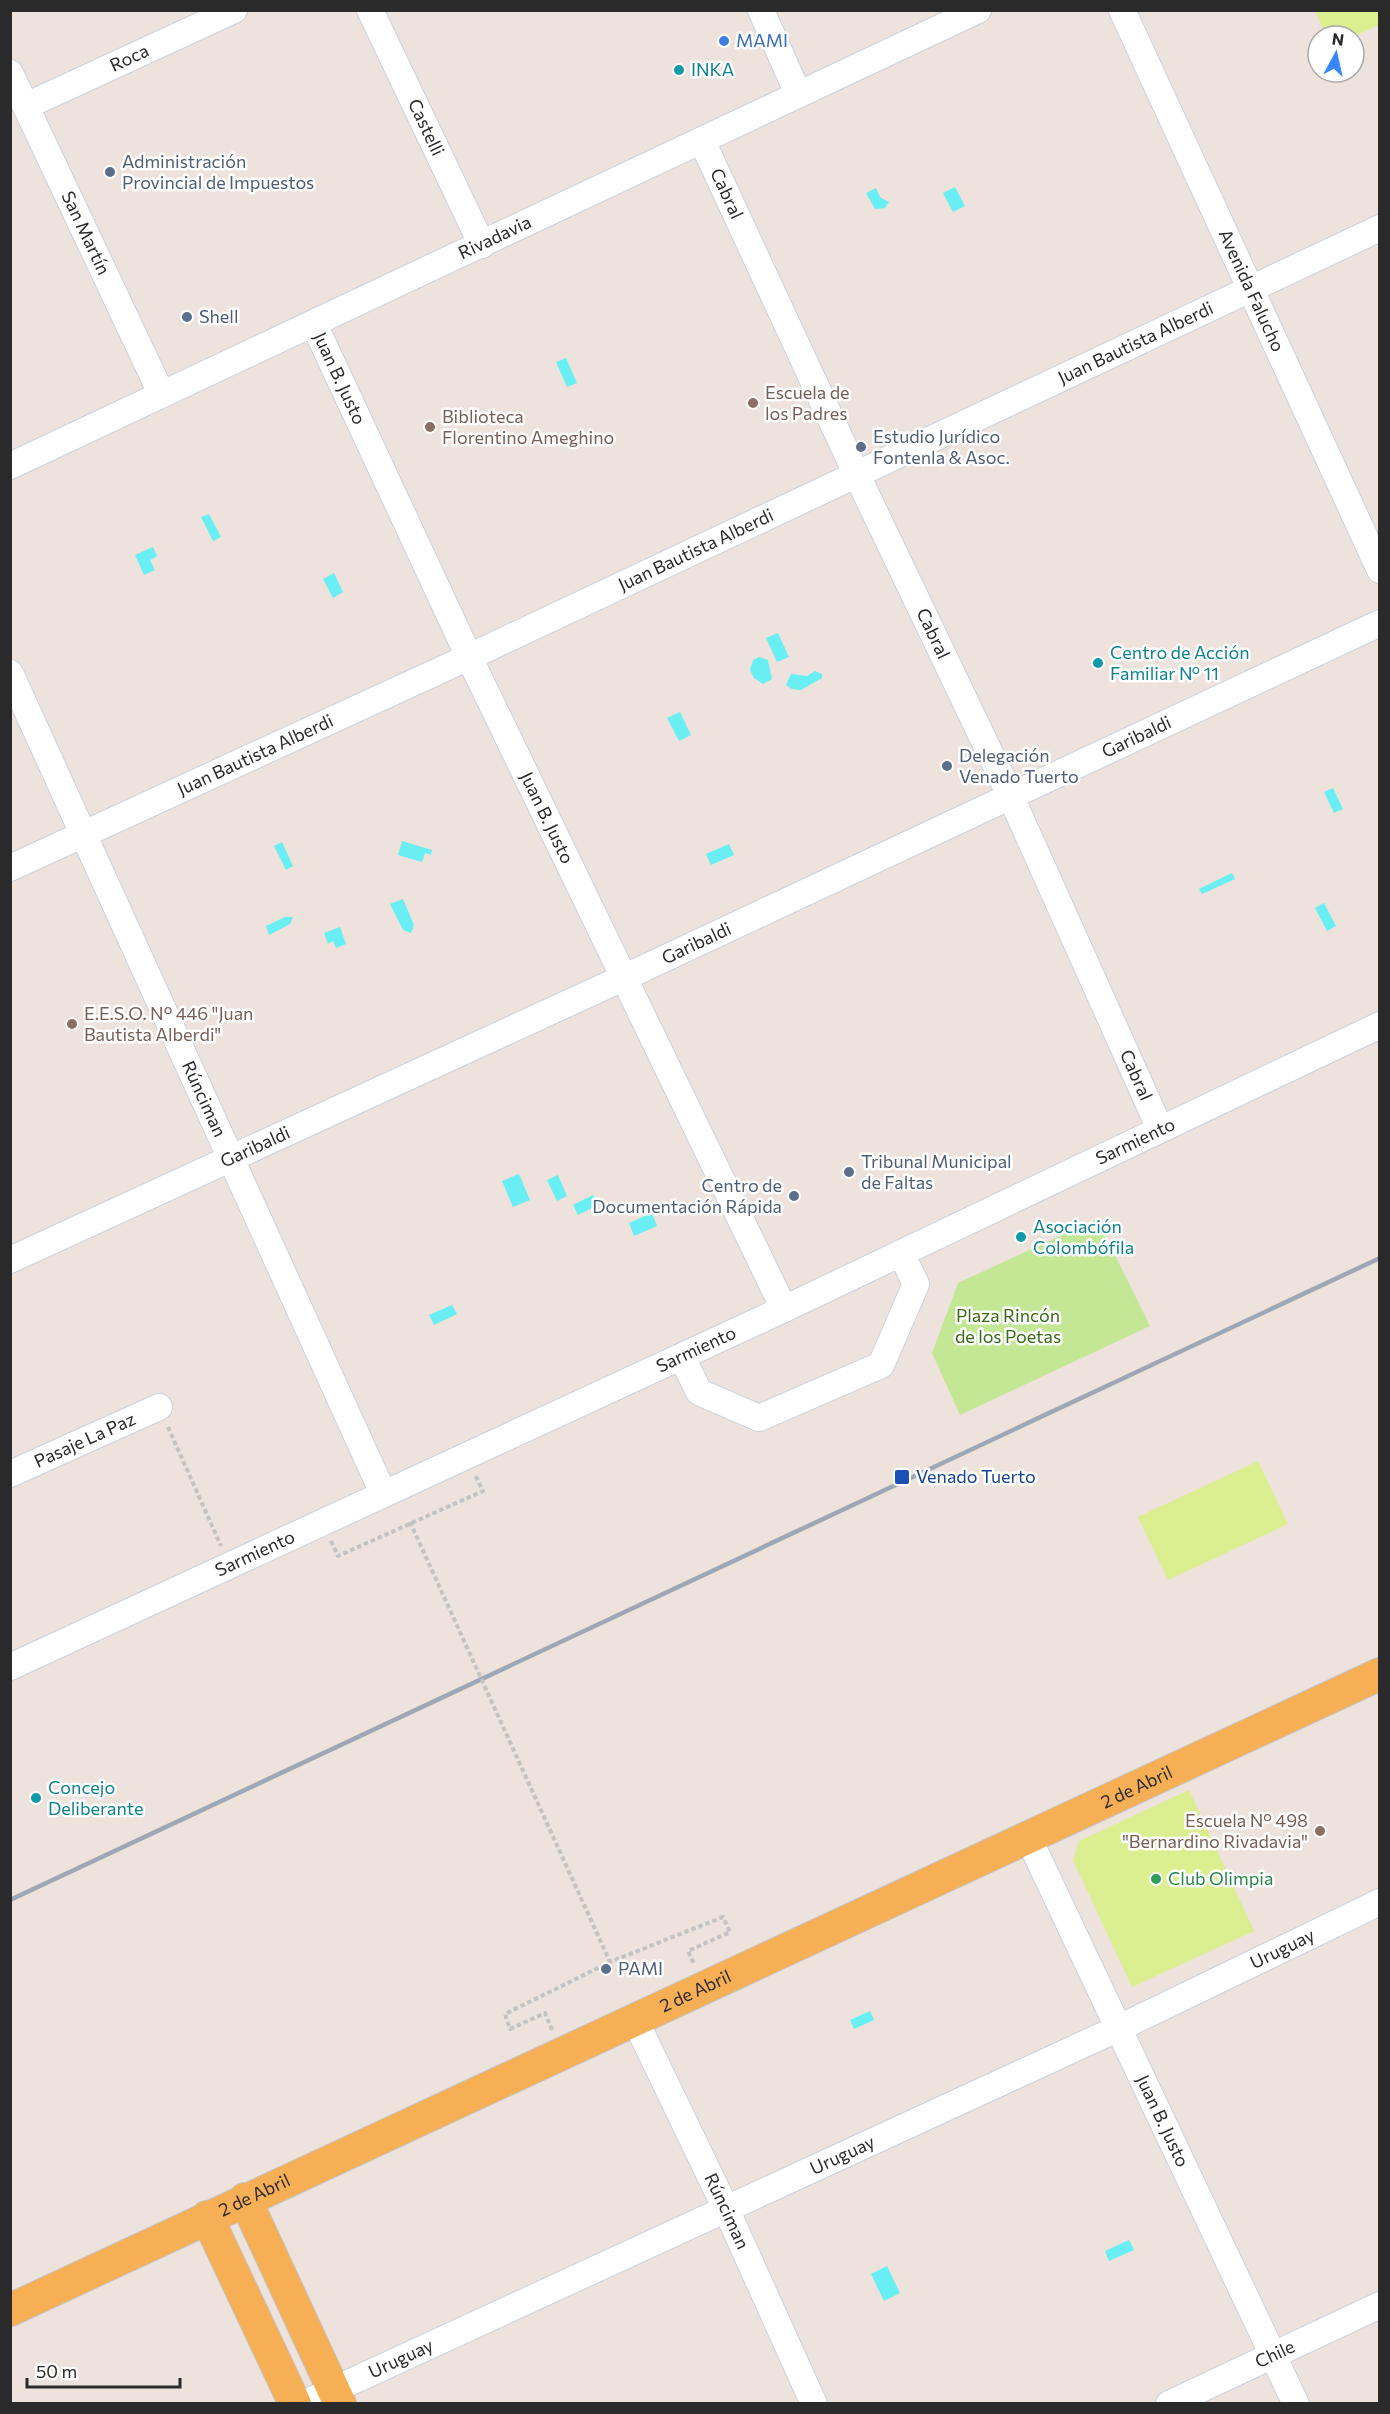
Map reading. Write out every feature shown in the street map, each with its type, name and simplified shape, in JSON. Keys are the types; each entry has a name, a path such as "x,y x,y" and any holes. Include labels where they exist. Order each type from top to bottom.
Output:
{"main road":[{"name":"2 de Abril","path":"10,2310 705,1986 1029,1839 1380,1674"},
{"path":"245,2199 337,2396"},
{"path":"207,2217 295,2403"}],"street":[{"name":"Roca","path":"26,106 234,10"},
{"name":"Castelli","path":"370,10 482,245"},
{"path":"760,10 798,94"},
{"name":"Rivadavia","path":"10,466 978,10"},
{"name":"Avenida Falucho","path":"1122,10 1380,570"},
{"name":"San Martín","path":"10,73 161,393"},
{"name":"Cabral","path":"702,141 856,473 1011,797 1160,1129"},
{"name":"Juan Bautista Alberdi","path":"10,868 469,657 1380,228"},
{"name":"Juan B. Justo","path":"314,324 469,657 784,1309"},
{"name":"Garibaldi","path":"10,1260 623,978 1380,623"},
{"name":"Rúnciman","path":"10,673 384,1493"},
{"name":"Sarmiento","path":"10,1667 784,1309 1380,1025"},
{"path":"681,1357 699,1392 759,1418 881,1365 916,1284 901,1253"},
{"name":"Pasaje La Paz","path":"10,1474 159,1407"},
{"name":"Juan B. Justo","path":"1029,1839 1296,2403"},
{"name":"Uruguay","path":"303,2403 337,2396 726,2209 1119,2028 1380,1902"},
{"name":"Rúnciman","path":"635,2020 726,2209 814,2403"},
{"name":"Chile","path":"1169,2403 1380,2305"}],"path":[{"path":"159,1407 230,1565"},
{"path":"323,1522 338,1556 483,1491 466,1455"},
{"path":"410,1522 610,1962"},
{"path":"562,2054 544,2013 510,2029 505,2014 610,1962 723,1917 730,1932 688,1951 705,1986"}],"green space":[{"path":"1315,11 1379,11 1379,25 1366,31 1366,24 1321,24"},
{"name":"Plaza Rincón de los Poetas","path":"1097,1219 1150,1326 960,1415 932,1353 958,1283"},
{"path":"1258,1461 1288,1524 1168,1580 1138,1517"},
{"name":"Club Olimpia","path":"1189,1790 1254,1931 1132,1987 1073,1860 1079,1841"}],"water":[{"path":"955,187 965,206 953,212 943,193"},
{"path":"876,188 880,197 889,202 885,208 875,209 866,193"},
{"path":"566,358 577,383 567,387 556,362"},
{"path":"209,514 221,537 213,541 201,517"},
{"path":"153,547 157,556 150,560 155,570 144,575 135,555"},
{"path":"334,573 343,592 333,598 323,579"},
{"path":"778,633 789,657 777,662 766,638"},
{"path":"759,657 768,660 772,679 763,684 754,678 750,670 753,660"},
{"path":"815,671 822,674 822,678 801,690 792,689 786,685 791,674 807,676"},
{"path":"680,712 691,735 679,741 667,718"},
{"path":"1333,788 1343,809 1334,813 1324,792"},
{"path":"402,841 432,850 431,855 425,853 422,862 398,855"},
{"path":"282,842 293,866 286,870 274,846"},
{"path":"729,844 734,855 711,865 706,854"},
{"path":"1232,873 1235,879 1202,894 1199,889"},
{"path":"403,899 414,925 411,933 403,930 390,904"},
{"path":"1324,903 1336,926 1327,931 1315,908"},
{"path":"285,917 293,917 290,924 269,935 266,926"},
{"path":"340,927 346,944 336,948 333,941 328,944 324,933"},
{"path":"519,1174 530,1200 513,1207 502,1181"},
{"path":"558,1175 567,1196 557,1201 547,1180"},
{"path":"593,1195 598,1205 578,1215 573,1205"},
{"path":"652,1213 657,1226 634,1236 629,1223"},
{"path":"452,1305 457,1314 434,1325 429,1315"},
{"path":"870,2011 874,2020 854,2029 850,2020"},
{"path":"1129,2240 1134,2250 1109,2261 1105,2251"},
{"path":"887,2266 900,2293 884,2301 871,2274"}],"railway":[{"path":"10,1900 1380,1258"}],"place":[{"name":"MAMI","path":"724,41"},
{"name":"INKA","path":"679,70"},
{"name":"Administración Provincial de Impuestos","path":"110,172"},
{"name":"Shell","path":"187,317"},
{"name":"Escuela de los Padres","path":"753,403"},
{"name":"Biblioteca Florentino Ameghino","path":"430,427"},
{"name":"Estudio Jurídico Fontenla & Asoc.","path":"861,447"},
{"name":"Centro de Acción Familiar Nº 11","path":"1098,663"},
{"name":"Delegación Venado Tuerto","path":"947,766"},
{"name":"E.E.S.O. N° 446 \"Juan Bautista Alberdi\"","path":"72,1024"},
{"name":"Tribunal Municipal de Faltas","path":"849,1172"},
{"name":"Centro de Documentación Rápida","path":"794,1196"},
{"name":"Asociación Colombófila","path":"1021,1237"},
{"name":"Venado Tuerto","path":"902,1477"},
{"name":"Concejo Deliberante","path":"36,1798"},
{"name":"Escuela N° 498 \"Bernardino Rivadavia\"","path":"1320,1831"},
{"name":"Club Olimpia","path":"1156,1879"},
{"name":"PAMI","path":"606,1969"}]}
